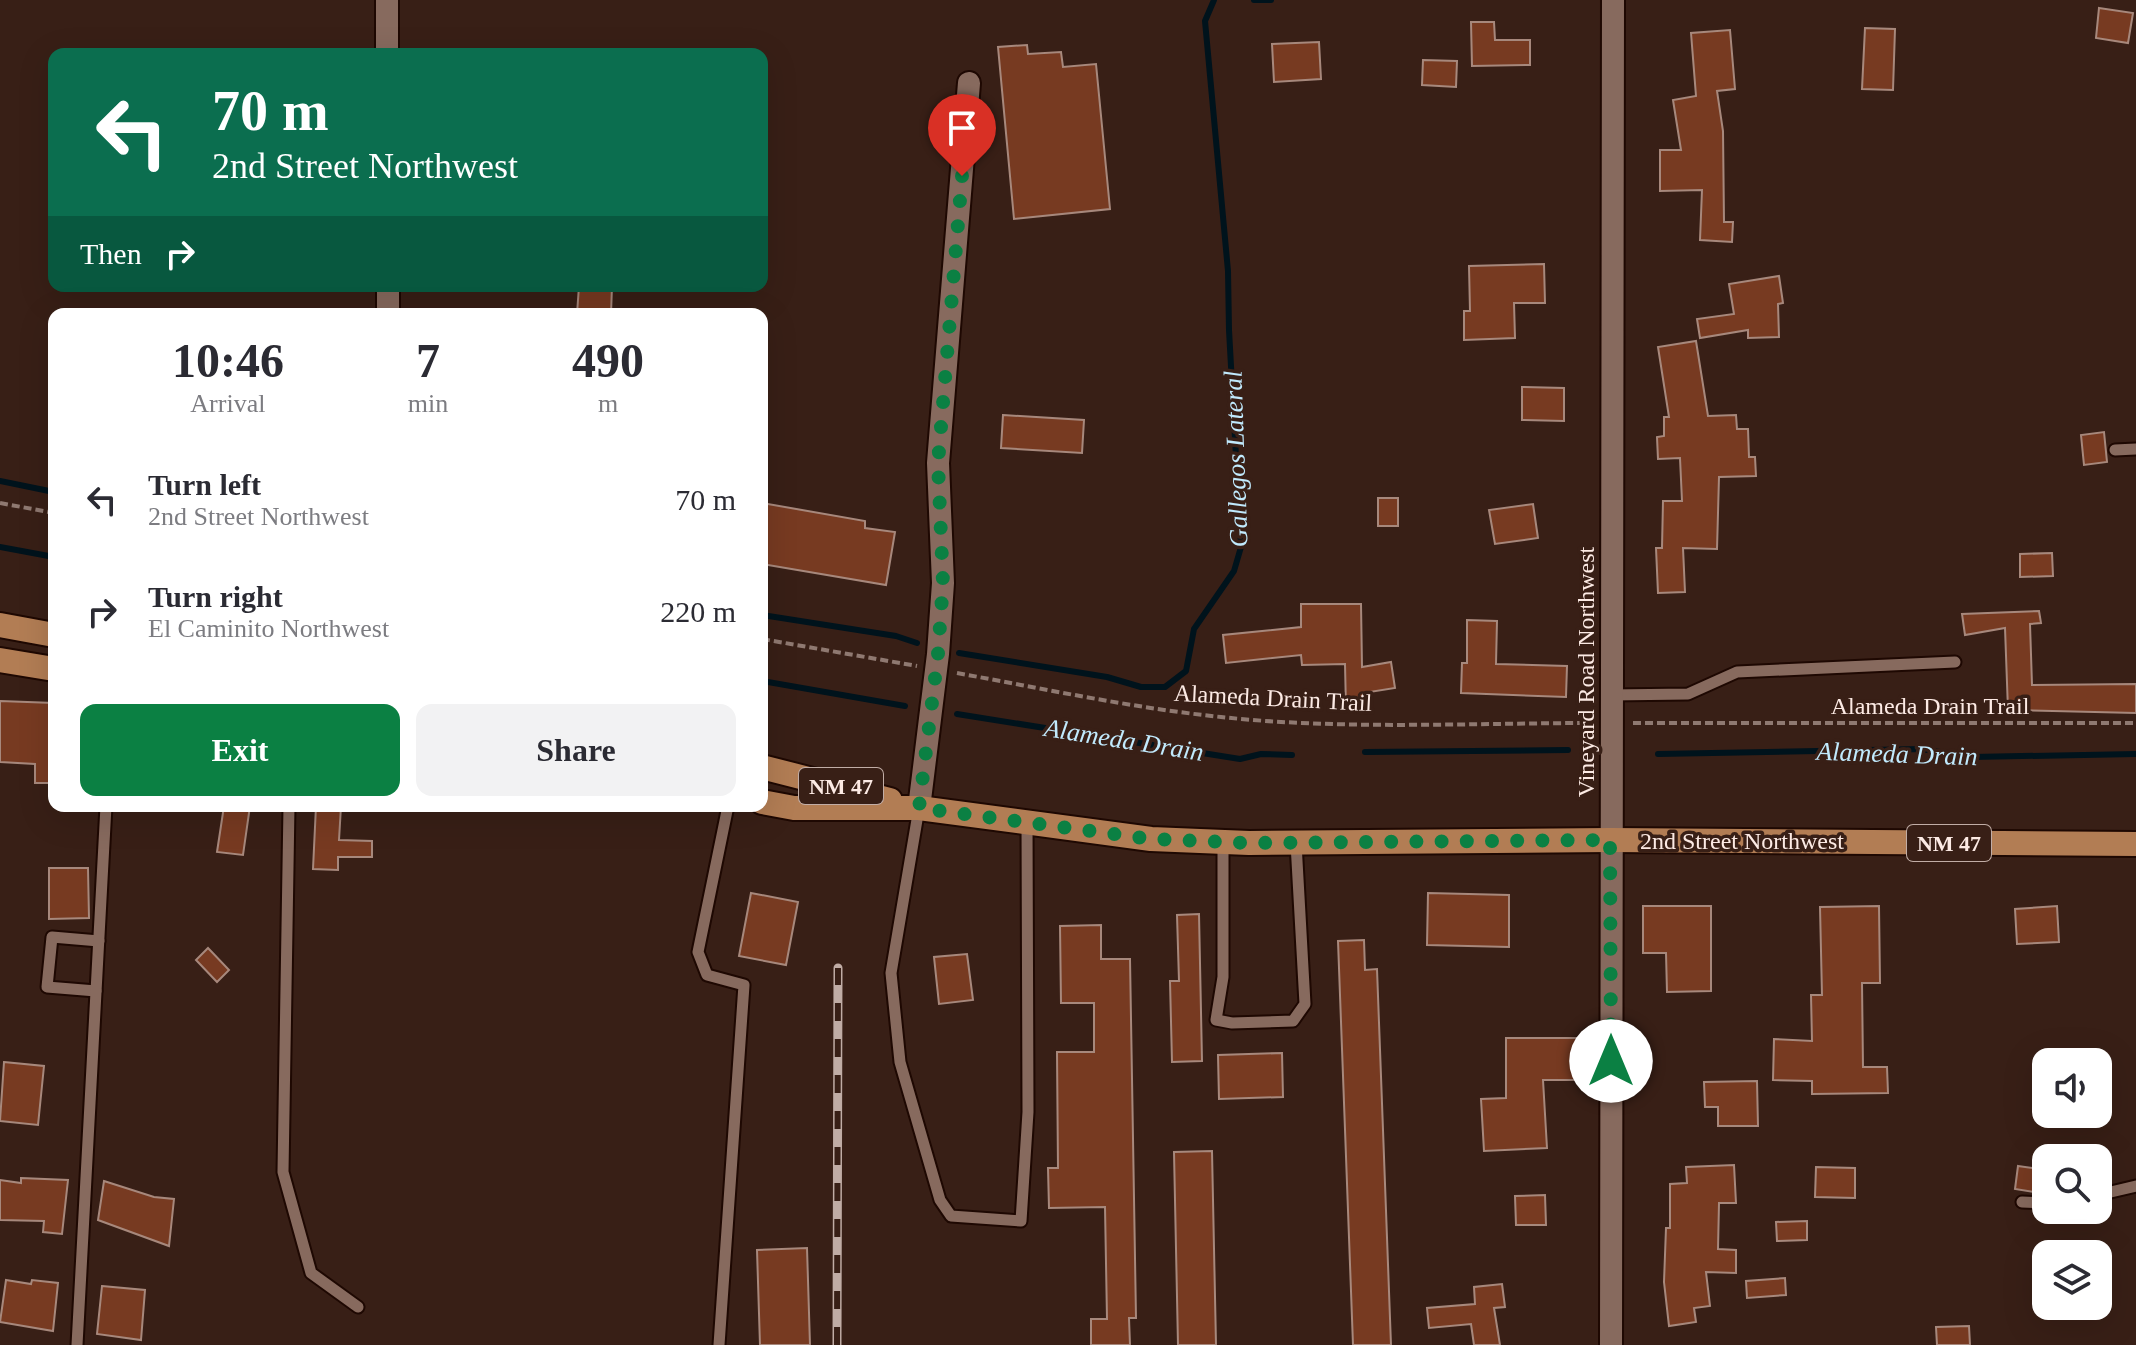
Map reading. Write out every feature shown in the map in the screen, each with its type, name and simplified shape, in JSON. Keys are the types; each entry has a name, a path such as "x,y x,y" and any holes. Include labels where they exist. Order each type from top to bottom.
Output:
{"main road":[{"path":"0,625 48,634"},
{"path":"0,660 48,668"},
{"name":"2nd Street Northwest","path":"768,768 919,808 1151,839 1296,843 1610,840 2136,844"},
{"name":"2nd Street Northwest","path":"768,803 794,808 919,808"}],"street":[{"path":"387,0 387,48"},
{"name":"Vineyard Road Northwest","path":"1611,1345 1613,0"},
{"path":"919,808 938,654 943,583 938,463 969,83"}],"lane":[{"path":"2115,450 2136,449"},
{"path":"1611,695 1688,694 1737,672 1955,662"},
{"path":"919,808 891,973 900,1062 940,1200 951,1216 1021,1221 1028,1112 1027,823"},
{"path":"77,1345 106,812"},
{"path":"289,812 283,1172 311,1273 358,1307"},
{"path":"719,1345 744,985 707,975 698,952 727,812"},
{"path":"1223,842 1223,977 1216,1020 1232,1023 1293,1021 1305,1004 1296,843"},
{"path":"96,991 47,987 52,937 99,941"},
{"path":"2112,1192 2136,1186"},
{"path":"2022,1202 2032,1202"}],"path":[{"path":"0,503 48,512"},
{"path":"768,640 924,667"},
{"name":"Alameda Drain Trail","path":"953,672 1153,709 1224,718 1337,722 1594,723"},
{"name":"Alameda Drain Trail","path":"1629,723 2136,723"}],"building":[{"path":"2099,8 2133,13 2128,43 2096,38"},
{"path":"1471,22 1494,22 1495,40 1530,40 1530,65 1472,66"},
{"path":"1865,28 1895,29 1893,90 1862,89"},
{"path":"1730,30 1735,89 1717,91 1723,131 1724,222 1733,222 1732,242 1700,240 1702,190 1660,191 1660,150 1681,150 1673,100 1696,96 1691,33"},
{"path":"1319,42 1321,79 1274,82 1272,44"},
{"path":"1027,45 1028,54 1061,52 1063,67 1096,64 1110,209 1014,219 998,47"},
{"path":"1423,60 1457,61 1456,87 1422,85"},
{"path":"1544,264 1545,303 1514,303 1515,338 1464,340 1464,311 1470,311 1469,266"},
{"path":"1779,276 1783,303 1778,304 1779,337 1748,338 1748,330 1700,338 1697,319 1734,314 1729,284"},
{"path":"579,292 612,292 611,308 577,308"},
{"path":"1696,341 1708,416 1736,415 1737,429 1748,429 1749,457 1755,457 1756,476 1719,477 1717,549 1683,548 1685,592 1658,593 1656,548 1662,548 1663,501 1682,501 1680,458 1658,459 1657,437 1664,436 1664,417 1669,417 1658,347"},
{"path":"1522,387 1564,388 1564,421 1522,420"},
{"path":"1003,415 1084,420 1082,453 1001,448"},
{"path":"2104,432 2107,462 2084,465 2081,435"},
{"path":"1378,498 1398,498 1398,526 1378,526"},
{"path":"768,504 865,521 865,528 895,532 886,585 768,565"},
{"path":"1533,504 1538,538 1495,544 1489,510"},
{"path":"2052,553 2053,576 2020,577 2020,554"},
{"path":"1301,604 1361,604 1362,667 1391,662 1395,688 1363,693 1363,708 1346,709 1345,664 1302,665 1301,655 1226,663 1223,635 1301,627"},
{"path":"2039,611 2041,623 2030,624 2032,685 2136,684 2136,713 2008,710 2005,628 1965,635 1962,614"},
{"path":"1467,620 1497,621 1496,664 1567,666 1566,697 1461,693 1462,663 1467,663"},
{"path":"0,701 48,703 48,783 35,783 35,764 0,762"},
{"path":"223,812 249,812 243,855 217,852"},
{"path":"316,812 341,812 339,840 372,841 372,857 338,857 338,870 313,869"},
{"path":"49,868 88,868 89,918 49,919"},
{"path":"751,893 798,902 786,965 739,956"},
{"path":"1428,893 1509,895 1509,947 1427,945"},
{"path":"1643,906 1711,906 1711,991 1667,992 1666,953 1643,953"},
{"path":"1879,906 1880,983 1862,983 1863,1067 1887,1067 1888,1093 1812,1094 1812,1081 1773,1080 1774,1039 1812,1041 1811,995 1822,995 1820,907"},
{"path":"2057,906 2059,942 2017,944 2015,909"},
{"path":"1199,914 1202,1061 1172,1062 1170,981 1179,981 1177,915"},
{"path":"1101,925 1101,959 1130,959 1136,1318 1129,1318 1130,1345 1091,1345 1091,1319 1107,1319 1105,1207 1049,1208 1048,1168 1058,1168 1057,1052 1094,1052 1094,1003 1061,1003 1060,926"},
{"path":"1364,940 1365,970 1377,969 1391,1345 1353,1345 1338,941"},
{"path":"208,948 229,970 217,982 196,960"},
{"path":"967,954 973,1000 939,1004 934,957"},
{"path":"1506,1038 1587,1038 1588,1080 1543,1080 1547,1148 1484,1151 1481,1099 1506,1098"},
{"path":"1282,1053 1283,1097 1219,1099 1218,1055"},
{"path":"4,1062 44,1066 38,1125 0,1121"},
{"path":"1757,1081 1758,1126 1718,1126 1718,1107 1705,1107 1704,1082"},
{"path":"1212,1151 1216,1345 1178,1345 1174,1152"},
{"path":"1734,1165 1736,1203 1719,1203 1718,1249 1736,1250 1736,1273 1706,1272 1710,1306 1694,1308 1696,1322 1669,1326 1664,1282 1666,1228 1670,1228 1670,1184 1687,1183 1686,1167"},
{"path":"2018,1166 2032,1168 2032,1192 2015,1189"},
{"path":"1816,1167 1855,1168 1855,1198 1815,1197"},
{"path":"21,1178 68,1180 62,1234 43,1232 44,1221 0,1220 0,1180 21,1183"},
{"path":"104,1181 154,1197 174,1199 169,1246 98,1220"},
{"path":"1545,1195 1546,1225 1516,1225 1515,1196"},
{"path":"1807,1221 1807,1240 1777,1241 1776,1222"},
{"path":"807,1248 810,1345 760,1345 757,1250"},
{"path":"1785,1278 1786,1295 1747,1298 1746,1281"},
{"path":"6,1280 31,1284 32,1280 58,1283 53,1331 0,1322"},
{"path":"1502,1284 1505,1307 1494,1308 1500,1345 1474,1345 1471,1324 1429,1328 1427,1308 1475,1304 1474,1287"},
{"path":"102,1286 145,1290 141,1340 97,1334"},
{"path":"1969,1326 1970,1345 1937,1345 1936,1327"}],"waterway":[{"name":"Gallegos Lateral","path":"959,653 1107,677 1141,687 1165,687 1186,671 1194,629 1234,571 1241,547 1228,271 1205,21 1214,0"},
{"name":"Gallegos Lateral","path":"1254,0 1271,0"},
{"name":"Gallegos Lateral","path":"0,481 48,491"},
{"name":"Alameda Drain","path":"0,547 48,556"},
{"name":"Gallegos Lateral","path":"768,616 896,636 917,643"},
{"name":"Alameda Drain","path":"768,682 905,706"},
{"name":"Alameda Drain","path":"957,714 1240,759 1261,754 1292,755"},
{"name":"Alameda Drain","path":"1658,754 1921,749 1972,757 2136,754"},
{"name":"Alameda Drain","path":"1365,752 1568,750"}],"railway":[{"path":"837,1345 838,968"}],"route":[{"path":"962,176 938,463 943,583 938,654 919,808 1151,839 1249,843 1610,840 1611,1061"}]}
